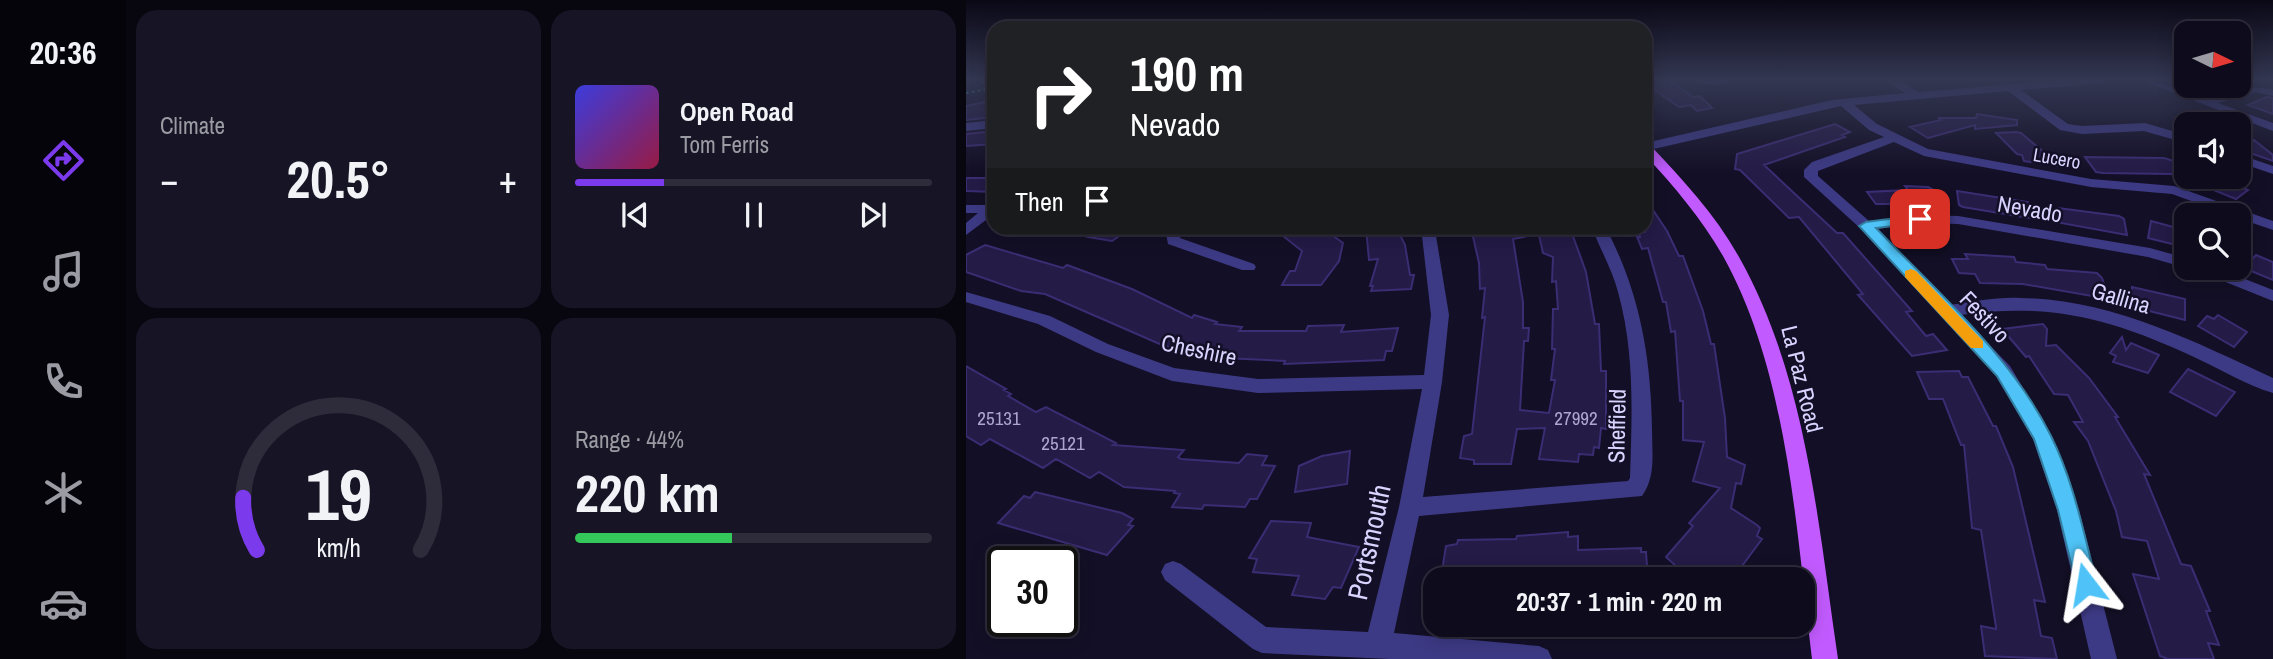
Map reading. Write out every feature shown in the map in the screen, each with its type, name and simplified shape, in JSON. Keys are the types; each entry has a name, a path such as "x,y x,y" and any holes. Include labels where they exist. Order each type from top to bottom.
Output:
{"main road":[{"name":"La Paz Road","path":"1652,154 1688,191 1722,240 1767,335 1792,434 1825,659"}],"street":[{"path":"1652,145 1791,111"},
{"name":"Lucero","path":"1854,111 1872,127 1924,152 2091,183 2174,190 2273,226"},
{"path":"2042,111 2064,127 2082,130 2145,127 2174,135"},
{"path":"2227,111 2273,127"},
{"path":"966,127 987,125"},
{"name":"Festivo","path":"1893,138 1817,165 1811,170 1811,177 1866,226 2003,371 2043,438 2068,510 2104,659"},
{"path":"1967,162 1976,146"},
{"path":"2251,162 2273,170"},
{"path":"966,209 987,209"},
{"path":"966,231 987,214"},
{"name":"Nevado","path":"1866,226 1920,219 1958,219 2150,253 2174,260"},
{"path":"1173,235 1173,241 1248,267"},
{"name":"Portsmouth","path":"1378,645 1410,507 1433,382 1440,315 1428,235"},
{"name":"Sheffield","path":"1410,507 1634,490 1641,480 1643,376 1628,296 1611,250 1602,235"},
{"path":"2234,280 2273,296"},
{"name":"Cheshire","path":"966,297 1044,320 1102,348 1172,374 1258,386 1433,382"},
{"name":"Gallina","path":"1945,311 2019,303 2065,307 2115,318 2169,338 2273,386"},
{"path":"1172,572 1262,640 1378,645 1539,659"}],"building":[{"path":"966,111 987,111 987,118 966,120"},
{"path":"1977,114 2017,120 2017,125 1975,129 1975,125 1928,138 1910,127 1941,120 1939,118 1976,118"},
{"path":"1835,124 1850,132 1842,135 1845,137 1764,165 1837,233 1843,233 1912,311 1906,312 1926,336 1933,334 1947,350 1912,356 1858,295 1863,294 1799,217 1789,218 1740,170 1735,169 1737,154"},
{"path":"987,132 987,144 966,146 966,134"},
{"path":"1996,133 2021,133 2060,166 2024,161 2022,155 2017,154"},
{"path":"2254,140 2273,155 2273,161 2251,153 2251,142"},
{"path":"2085,157 2164,158 2174,161 2174,175 2096,172"},
{"path":"966,178 987,178 987,192 966,191"},
{"path":"1905,186 1928,187 1936,191 1944,204 1876,204 1867,192 1908,190"},
{"path":"2219,189 2248,190 2236,199 2216,191"},
{"path":"1957,191 2028,202 2029,218 1963,207 1959,205"},
{"path":"1652,208 1679,256 1683,256 1703,311 1711,344 1714,344 1725,418 1727,457 1745,465 1741,484 1736,483 1731,508 1760,528 1757,536 1762,539 1743,567 1677,567 1666,557 1693,526 1689,523 1720,488 1693,481 1704,442 1683,440 1683,401 1680,401 1675,331 1671,332 1666,302 1663,302 1648,248 1642,249 1637,237 1652,235"},
{"path":"2058,208 2119,216 2124,219 2127,235 2061,223"},
{"path":"2151,221 2174,227 2174,244 2148,238"},
{"path":"1091,235 1121,235 1112,241 1088,237"},
{"path":"1282,235 1332,235 1343,243 1339,261 1321,285 1282,285 1290,271 1295,271 1302,251"},
{"path":"1367,235 1400,235 1405,245 1410,275 1414,275 1411,289 1371,291 1378,259 1369,260"},
{"path":"1473,235 1533,235 1513,239 1523,302 1523,328 1529,328 1528,341 1524,341 1520,410 1549,413 1555,380 1551,380 1555,349 1552,349 1553,309 1558,309 1556,281 1552,282 1553,257 1543,253 1539,235 1573,235 1586,272 1595,324 1599,324 1601,371 1606,371 1606,429 1601,428 1599,448 1594,447 1593,455 1579,454 1578,462 1539,459 1545,428 1517,429 1511,464 1474,464 1474,460 1460,458 1464,436 1472,434 1485,317 1482,318 1485,288 1480,289 1479,263"},
{"path":"985,245 1063,268 1067,265 1132,289 1192,318 1194,315 1217,322 1215,324 1242,327 1239,331 1306,331 1308,326 1344,325 1341,332 1398,328 1392,351 1386,351 1384,360 1284,364 1285,361 1203,357 1162,345 1045,294 1021,291 966,272 966,255"},
{"path":"1965,254 2014,257 2016,262 2045,265 2047,269 2097,273 2102,278 2109,299 2023,284 1980,283 1975,274 1959,273 1952,259 1968,259"},
{"path":"2256,255 2273,262 2273,280 2251,271 2251,260"},
{"path":"2132,287 2185,299 2185,320 2149,311 2149,307 2131,302"},
{"path":"2218,315 2247,332 2234,347 2198,326 2207,316 2214,319"},
{"path":"2043,324 2047,329 2046,346 2056,345 2089,378 2118,417 2115,417 2150,475 2144,474 2181,564 2191,566 2210,611 2206,611 2219,645 2208,643 2214,659 2168,659 2160,656 2133,574 2159,579 2147,541 2122,537 2116,511 2088,441 2074,422 2083,422 2068,395 2054,394 2029,356 2026,357 2002,329"},
{"path":"2122,337 2126,350 2131,343 2159,355 2148,373 2113,362 2116,356 2110,353"},
{"path":"966,366 1006,389 1004,390 1011,394 1008,396 1036,412 1046,407 1116,443 1113,445 1184,450 1178,457 1181,459 1239,463 1247,454 1267,456 1262,465 1275,466 1257,499 1250,499 1245,507 1204,505 1202,509 1172,507 1180,494 1174,493 1175,491 1124,487 1099,472 1090,478 1056,459 1043,468 990,439 981,445 966,436"},
{"path":"2188,369 2235,392 2216,416 2170,392"},
{"path":"1959,371 1962,377 1968,377 1993,426 1996,426 2013,467 2045,602 2034,600 2041,636 2052,638 2057,659 1985,656 1981,626 1996,627 1981,530 1972,528 1964,445 1961,445 1943,399 1929,399 1917,372"},
{"path":"1350,451 1347,484 1295,492 1299,466 1322,456"},
{"path":"1035,492 1122,513 1133,519 1128,525 1133,526 1107,555 998,523 1024,496 1030,498"},
{"path":"1271,521 1311,523 1307,537 1359,547 1341,588 1333,587 1325,599 1292,595 1299,576 1253,572 1257,559 1249,558"},
{"path":"1568,532 1568,537 1578,536 1578,550 1641,548 1641,552 1646,552 1647,567 1443,567 1446,546 1457,544 1458,540 1516,539 1517,536"}],"slow traffic":[{"path":"1911,274 1977,344"}],"route":[{"path":"1920,219 1866,226 2003,371 2043,438 2068,510 2086,584"}]}
